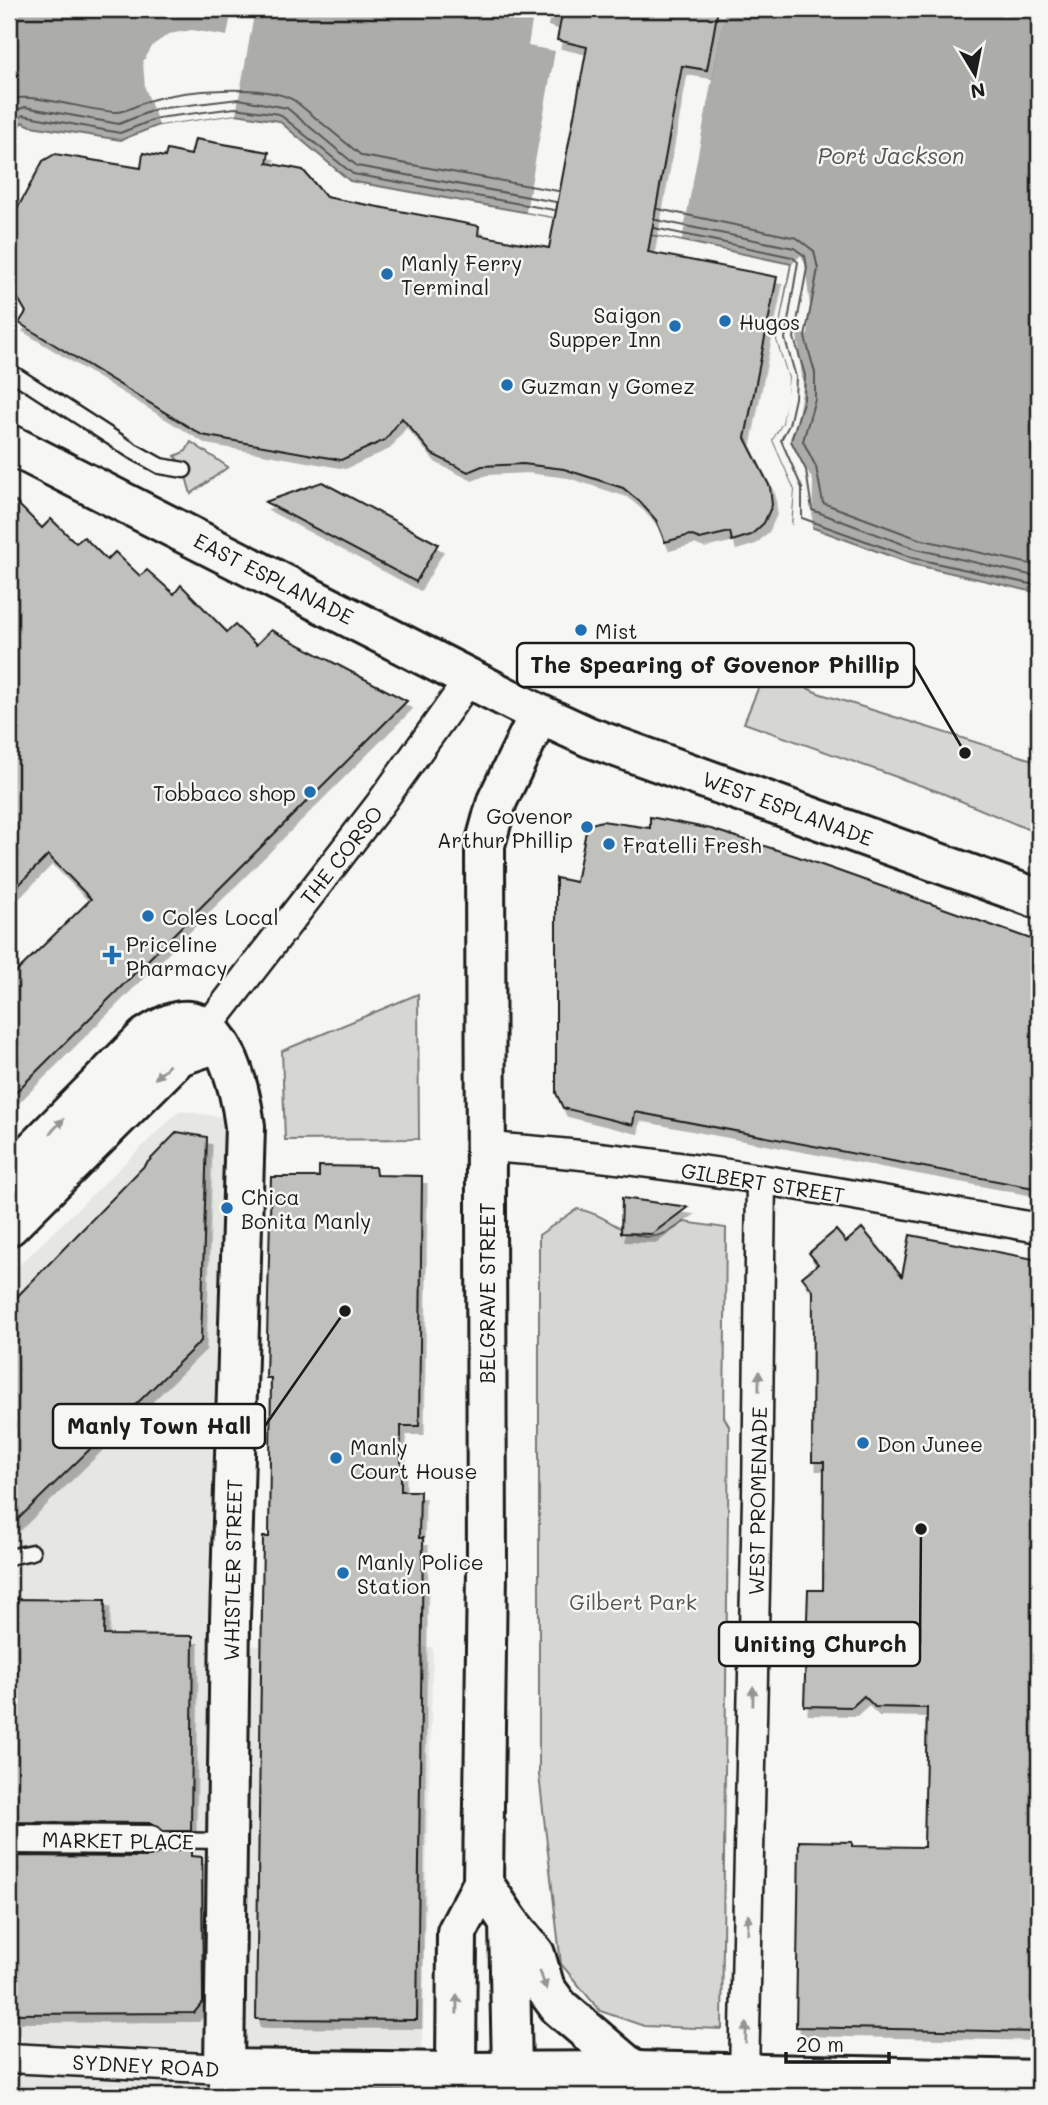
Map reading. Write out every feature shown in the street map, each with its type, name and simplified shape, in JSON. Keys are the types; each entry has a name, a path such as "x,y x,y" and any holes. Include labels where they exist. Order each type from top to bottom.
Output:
{"main road":[{"name":"EAST ESPLANADE","path":"9,444 471,677 539,714"},
{"name":"WEST ESPLANADE","path":"539,714 589,737 1039,899"},
{"name":"BELGRAVE STREET","path":"456,2084 457,1931 483,1883 486,1687 485,845 497,801 539,714"},
{"path":"9,1175 146,1037 164,1026 183,1021 214,1038 209,1046 179,1056 9,1226"},
{"name":"WHISTLER STREET","path":"214,1038 233,1067 245,1126 235,1404 224,2083"},
{"path":"483,1883 535,1954 545,1988 559,2007 635,2071"},
{"path":"509,1922 512,2084"},
{"name":"SYDNEY ROAD","path":"224,2083 512,2084 635,2071 1039,2080"}],"street":[{"name":"THE CORSO","path":"214,1038 471,677"},
{"name":"GILBERT STREET","path":"485,1147 547,1151 761,1180 1039,1228"},
{"name":"WEST PROMENADE","path":"744,2074 761,1180"},
{"name":"MARKET PLACE","path":"9,1839 150,1840"},
{"name":"SYDNEY ROAD","path":"9,2059 224,2083"}],"lane":[{"path":"9,371 131,450 160,466 184,470"},
{"path":"9,1557 32,1552"},
{"name":"MARKET PLACE","path":"150,1840 227,1841"}],"shaded area":[{"path":"179,1111 230,1118 209,1624 247,1646 433,1647 420,2096 9,2096 9,1275"}],"green space":[{"path":"191,442 228,467 191,494 184,470 175,456 186,451"},
{"path":"766,669 818,693 1039,762 1039,834 942,793 744,723"},
{"path":"418,994 419,1139 285,1140 282,1051"},
{"name":"Gilbert Park","path":"577,1209 640,1236 667,1232 684,1222 726,1228 724,1417 729,1426 722,2029 644,2026 600,2011 561,1964 539,1775 539,1235"}],"water":[{"name":"Port Jackson","path":"9,9 1039,9 1039,593 912,564 811,527 792,524 795,490 773,440 783,423 788,398 789,378 777,340 791,264 669,238 350,181 279,121 236,114 159,125 121,140 31,126 22,122 9,137"}],"pier":[{"path":"232,9 255,9 236,114 159,125 145,88 143,62 153,45 169,34 192,30 227,36"},
{"path":"534,9 551,9 548,26 558,29 562,9 725,9 682,240 526,212 555,51 528,46"},
{"path":"801,255 805,264 810,306 808,335 797,334 803,386 796,425 790,438 813,481 812,530 792,528 795,490 773,440 783,423 789,378 777,340 792,264"}],"building":[{"name":"Manly Ferry Terminal","path":"563,9 718,9 707,70 682,66 648,252 777,277 745,438 770,487 772,505 764,523 751,535 732,541 730,532 700,539 690,535 665,542 656,520 623,488 564,469 523,464 482,466 468,472 432,454 402,418 385,440 341,460 202,435 19,323 26,312 9,283 9,224 43,161 55,154 141,168 143,153 165,157 167,150 191,155 195,139 269,152 267,163 303,170 326,197 479,226 478,235 549,248 587,47 557,40"},
{"path":"322,482 438,544 416,582 265,502"},
{"path":"9,495 42,528 51,519 76,543 84,537 107,560 115,552 140,576 147,570 174,594 181,585 227,632 235,625 256,645 271,630 407,701 9,1099 9,979 91,899 48,855 9,895"},
{"path":"650,817 711,829 796,856 1039,942 1039,1189 635,1112 633,1125 563,1108 556,1093 556,878 576,882 586,831 591,824 602,821 650,828"},
{"path":"177,1132 207,1137 201,1341 9,1528 9,1305"},
{"path":"319,1166 375,1167 376,1175 422,1176 419,1426 401,1426 401,1491 420,1491 419,1538 423,1538 417,2020 256,2019 263,1537 269,1537 271,1378 266,1378 271,1177 319,1177"},
{"path":"622,1198 688,1207 652,1234 621,1233"},
{"path":"862,1228 902,1276 910,1235 1039,1260 1039,1460 1035,1460 1034,1595 1039,1595 1039,2032 796,2027 799,1841 852,1842 852,1846 924,1847 927,1708 875,1707 864,1696 852,1707 804,1706 808,1590 823,1590 824,1462 812,1462 813,1291 802,1277 818,1264 809,1253 836,1230 846,1242"},
{"path":"9,1599 105,1600 104,1635 193,1636 191,1831 163,1831 150,1823 9,1822"},
{"path":"163,1850 191,1850 191,1856 202,1857 203,2002 194,2013 9,2014 9,1856 150,1857"}],"place":[{"name":"Manly Ferry Terminal","path":"387,274"},
{"name":"Hugos","path":"725,321"},
{"name":"Saigon Supper Inn","path":"675,326"},
{"name":"Guzman y Gomez","path":"507,385"},
{"name":"Mist","path":"581,630"},
{"name":"The Spearing of Govenor Phillip","path":"965,753"},
{"name":"Tobbaco shop","path":"310,792"},
{"name":"Govenor Arthur Phillip","path":"587,827"},
{"name":"Fratelli Fresh","path":"609,844"},
{"name":"Coles Local","path":"148,916"},
{"name":"Priceline Pharmacy","path":"112,955"},
{"name":"Chica Bonita Manly","path":"227,1208"},
{"name":"Manly Town Hall","path":"345,1311"},
{"name":"Don Junee","path":"863,1443"},
{"name":"Manly Court House","path":"336,1458"},
{"name":"Uniting Church","path":"921,1529"},
{"name":"Manly Police Station","path":"343,1573"}]}
